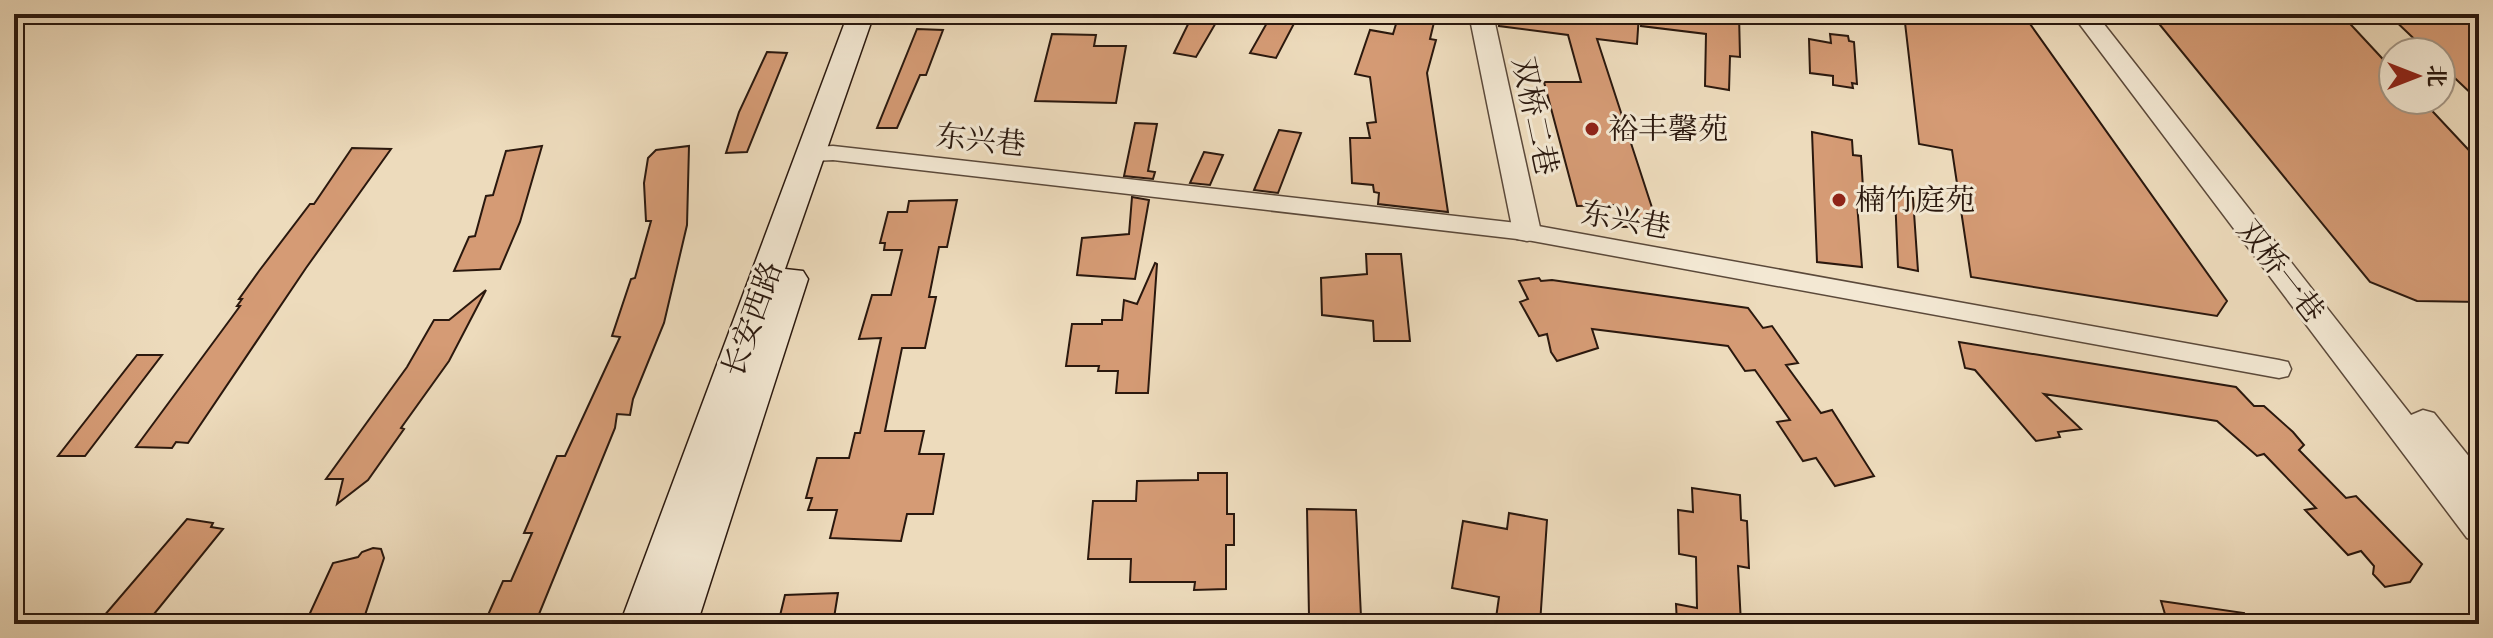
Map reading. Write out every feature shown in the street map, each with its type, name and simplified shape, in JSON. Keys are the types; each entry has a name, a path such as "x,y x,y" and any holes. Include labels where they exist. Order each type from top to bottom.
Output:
{"main road":[{"name":"长安西路","path":"676,624 823,153 861,14"},
{"name":"长安西路","path":"641,624 879,14"}],"street":[{"name":"双桥二巷","path":"1481,14 1527,232"},
{"name":"双桥一巷","path":"2084,14 2479,528"},
{"name":"双桥一巷","path":"2103,14 2479,493"},
{"name":"东兴巷","path":"823,153 1527,232 2279,369"}],"building":[{"path":"1193,14 1221,14 1196,57 1174,53"},
{"path":"1272,14 1299,14 1276,58 1250,53"},
{"path":"1399,14 1436,14 1430,39 1436,40 1427,73 1448,212 1378,204 1379,193 1374,192 1373,185 1352,183 1350,138 1370,138 1367,123 1376,122 1370,77 1355,74 1370,30 1393,34"},
{"name":"裕丰馨苑","path":"1499,14 1639,14 1637,44 1597,39 1658,226 1622,227 1615,205 1577,206 1544,82 1581,82 1568,35 1499,26"},
{"path":"1642,14 1739,14 1740,57 1730,56 1729,90 1705,86 1706,34 1641,26"},
{"path":"1904,14 2023,14 2227,301 2217,316 1971,277 1952,150 1919,144"},
{"path":"2151,14 2341,14 2377,53 2377,116 2437,116 2479,161 2479,302 2417,301 2370,282"},
{"path":"2388,14 2479,14 2479,101 2457,80 2457,36 2411,36"},
{"path":"917,29 943,30 926,75 920,75 897,128 877,128"},
{"path":"1052,34 1096,35 1094,46 1126,46 1116,103 1035,101"},
{"path":"1830,34 1848,36 1849,41 1854,42 1857,84 1852,83 1853,88 1833,85 1833,76 1810,73 1809,39 1831,43"},
{"path":"767,52 787,53 747,152 726,153 739,112"},
{"path":"1135,123 1157,124 1148,171 1155,172 1153,179 1124,176"},
{"path":"1279,130 1301,133 1278,193 1254,190"},
{"name":"楠竹庭苑","path":"1812,132 1852,140 1853,155 1861,156 1864,204 1857,203 1862,267 1817,262"},
{"path":"542,146 520,222 500,269 454,271 469,237 475,236 486,196 493,195 506,151"},
{"path":"689,146 687,225 664,323 633,399 630,415 617,414 615,428 535,624 484,624 503,581 511,581 532,533 524,533 557,456 565,456 620,337 612,336 631,279 635,278 651,221 646,221 644,183 648,158 656,150"},
{"path":"352,148 391,149 188,443 176,442 172,448 136,447 240,306 237,306 242,299 239,299 259,271 310,204 314,204"},
{"path":"1204,152 1223,155 1210,185 1190,183"},
{"path":"1895,195 1913,198 1918,271 1898,267"},
{"path":"1132,197 1149,200 1135,279 1077,275 1082,238 1129,234"},
{"path":"957,200 947,247 939,247 929,297 936,297 925,348 902,348 885,431 924,431 919,454 944,454 933,514 907,514 901,541 830,538 837,510 808,510 812,498 806,498 817,458 849,458 855,433 860,433 881,338 859,339 872,295 891,295 902,250 884,250 885,243 880,243 888,212 907,212 909,201"},
{"path":"1366,254 1401,254 1410,341 1374,341 1373,321 1322,315 1321,278 1367,274"},
{"path":"1155,263 1148,393 1116,393 1118,371 1098,371 1099,366 1066,366 1072,324 1122,320 1124,300 1137,304"},
{"path":"1539,278 1541,281 1552,280 1748,308 1763,328 1772,326 1798,363 1786,365 1821,413 1832,410 1874,476 1835,486 1816,458 1803,461 1777,422 1790,420 1755,370 1745,371 1728,346 1592,329 1598,348 1557,361 1551,352 1547,334 1539,336 1520,302 1528,299 1519,281"},
{"path":"486,290 449,361 401,428 404,429 368,480 337,504 343,479 326,479 407,367 434,320 449,320"},
{"path":"1959,342 2236,387 2254,406 2264,406 2293,432 2304,445 2299,450 2346,498 2356,496 2422,564 2410,582 2385,587 2373,574 2374,566 2361,551 2348,555 2305,510 2316,508 2264,454 2257,456 2217,421 2044,394 2081,429 2058,432 2060,437 2036,441 1975,370 1965,368"},
{"path":"137,355 162,355 85,456 58,456"},
{"path":"1198,473 1227,473 1227,514 1234,514 1234,545 1226,545 1226,589 1194,590 1195,582 1130,582 1131,559 1088,559 1093,501 1136,501 1137,481 1198,480"},
{"path":"1692,488 1740,495 1741,520 1747,521 1749,568 1738,566 1741,624 1677,624 1676,604 1697,608 1696,557 1679,554 1678,510 1693,512"},
{"path":"1307,509 1356,510 1361,617 1309,616"},
{"path":"1509,513 1547,520 1540,624 1496,618 1499,597 1452,588 1463,521 1507,529"},
{"path":"187,519 213,523 211,527 223,529 146,624 97,624"},
{"path":"373,548 381,549 384,558 364,618 351,620 349,624 305,624 333,563 358,557"},
{"path":"838,593 833,624 778,624 785,595"},
{"path":"2161,601 2244,613 2243,624 2168,624"}],"place":[{"name":"裕丰馨苑","path":"1592,129"},
{"name":"楠竹庭苑","path":"1839,200"}]}
